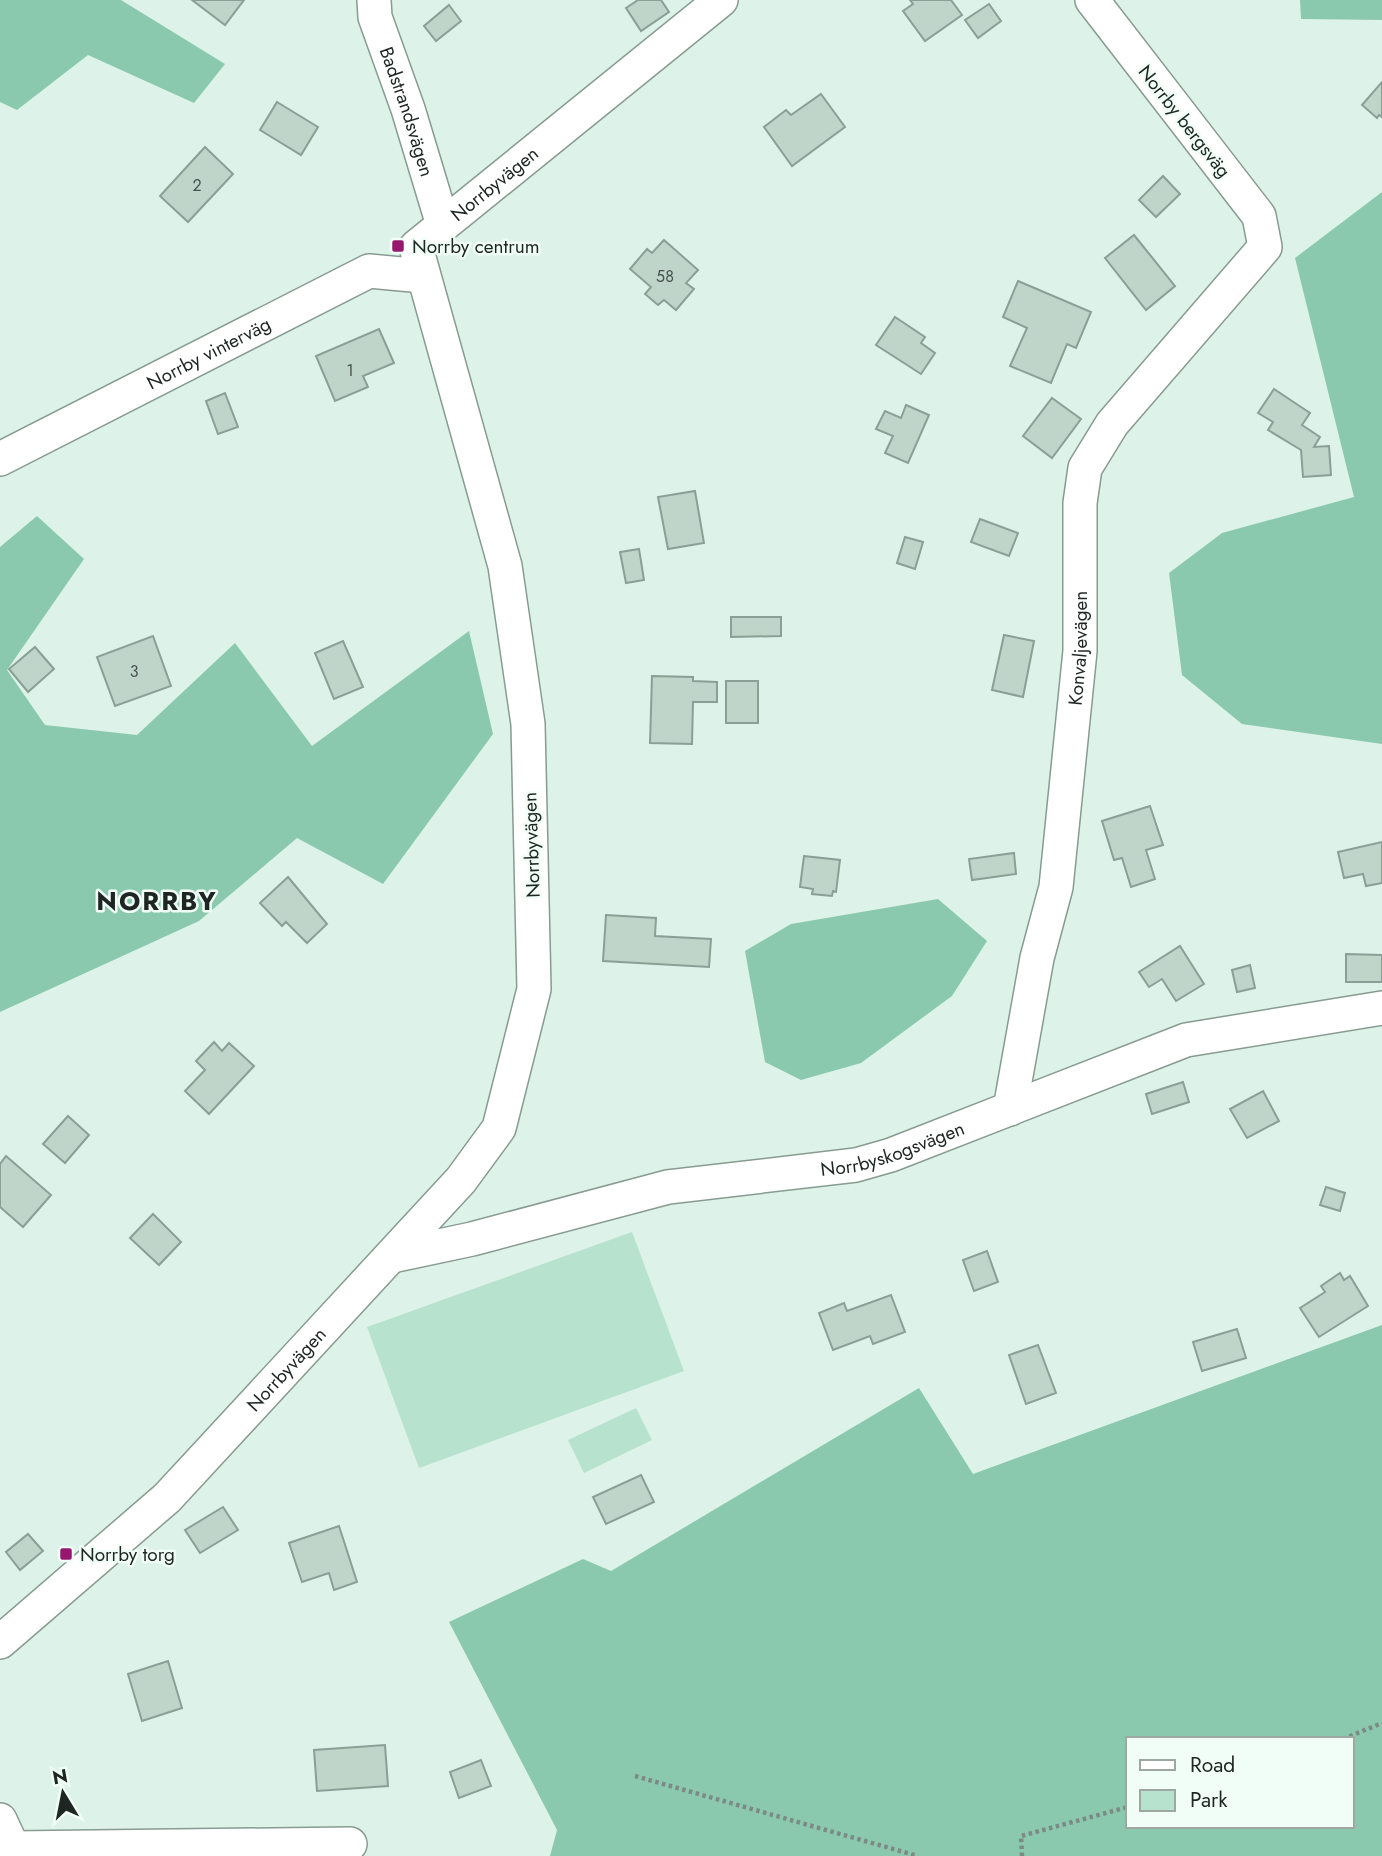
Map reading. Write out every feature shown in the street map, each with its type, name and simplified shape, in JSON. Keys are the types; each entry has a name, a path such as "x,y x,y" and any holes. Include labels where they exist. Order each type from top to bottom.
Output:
{"street":[{"name":"Badstrandsvägen","path":"374,0 375,17 408,108 443,225"},
{"name":"Norrbyvägen","path":"0,1642 167,1498 393,1256 461,1180 499,1128 534,989 528,724 505,566 416,247 721,0"},
{"name":"Norrby bergsväg","path":"1092,0 1259,216 1265,247"},
{"name":"Konvaljevägen","path":"1010,1109 1037,958 1056,887 1080,651 1080,503 1085,468 1112,424 1265,247"},
{"name":"Norrby vinterväg","path":"0,459 369,271 423,276"},
{"name":"Norrbyskogsvägen","path":"393,1256 472,1240 668,1187 856,1165 1010,1109 1186,1040 1382,1008"},
{"path":"8,1841 350,1844"}],"path":[{"path":"1348,1737 1382,1723"},
{"path":"635,1776 918,1856"},
{"path":"1022,1856 1021,1836 1126,1808"}],"green space":[{"path":"0,0 121,0 225,64 194,103 88,55 17,110 0,102"},
{"path":"1300,0 1382,0 1382,20 1301,19"},
{"path":"1382,192 1382,744 1242,724 1182,675 1169,573 1222,533 1354,497 1295,258"},
{"path":"37,516 84,559 7,670 45,725 137,735 235,643 312,746 469,631 493,734 383,884 297,838 199,921 0,1012 0,547"},
{"path":"938,899 987,941 952,996 861,1063 801,1080 765,1062 745,951 791,924"},
{"path":"632,1232 684,1371 419,1468 367,1327"},
{"path":"1382,1325 1382,1856 550,1856 557,1830 449,1622 583,1559 611,1571 919,1388 973,1474"},
{"path":"636,1408 652,1440 584,1473 568,1440"}],"building":[{"path":"192,0 244,0 225,25"},
{"path":"638,0 661,0 669,12 641,31 626,8"},
{"path":"910,0 951,0 962,15 925,41 903,11 913,4"},
{"path":"989,4 1001,21 978,38 965,20"},
{"path":"449,5 461,21 436,41 424,26"},
{"path":"1382,82 1382,117 1379,115 1377,118 1362,105"},
{"path":"821,94 845,127 792,166 764,127 786,110 791,115"},
{"path":"277,102 318,127 301,155 260,130"},
{"path":"205,147 233,174 188,222 160,196"},
{"path":"1163,176 1180,194 1156,217 1139,200"},
{"path":"1134,235 1175,286 1146,310 1105,258"},
{"path":"664,240 698,270 686,283 694,289 676,310 664,300 658,305 645,294 651,287 630,269 647,249 652,253"},
{"path":"1018,281 1091,312 1076,348 1067,344 1051,383 1010,366 1027,328 1003,317"},
{"path":"895,317 925,337 921,343 935,353 921,374 876,345"},
{"path":"379,329 394,363 363,376 368,387 335,401 316,356"},
{"path":"1274,389 1310,413 1302,425 1320,437 1314,447 1329,446 1331,475 1303,477 1301,450 1268,430 1273,422 1258,413"},
{"path":"225,393 238,427 218,434 206,401"},
{"path":"1052,398 1081,419 1052,458 1023,436"},
{"path":"906,405 929,415 908,463 885,453 893,436 876,429 885,411 901,418"},
{"path":"695,491 704,543 668,549 658,497"},
{"path":"980,519 1018,533 1009,556 971,542"},
{"path":"905,537 923,542 915,569 897,563"},
{"path":"639,549 644,580 626,583 620,552"},
{"path":"731,617 781,617 781,636 731,637"},
{"path":"1004,635 1034,641 1023,697 992,690"},
{"path":"153,636 171,686 115,706 97,657"},
{"path":"343,641 363,687 334,699 315,653"},
{"path":"35,647 54,669 28,692 9,669"},
{"path":"652,676 693,677 693,681 717,682 717,702 693,702 692,744 650,743"},
{"path":"726,681 758,681 758,723 726,723"},
{"path":"1150,806 1163,845 1146,850 1155,879 1131,887 1122,858 1114,860 1102,821"},
{"path":"1382,842 1382,883 1366,886 1363,874 1344,878 1338,852"},
{"path":"1014,853 1016,874 972,880 969,859"},
{"path":"804,856 840,860 836,892 833,891 832,896 812,894 813,889 800,887"},
{"path":"288,877 327,924 307,943 286,922 282,926 260,903"},
{"path":"606,915 656,918 655,936 711,939 709,967 603,961"},
{"path":"1180,946 1204,984 1176,1001 1162,979 1149,987 1139,972"},
{"path":"1346,954 1382,955 1382,982 1346,982"},
{"path":"1250,965 1255,988 1237,992 1232,970"},
{"path":"214,1042 222,1051 229,1043 254,1066 209,1114 185,1091 205,1070 196,1061"},
{"path":"1183,1082 1189,1102 1152,1114 1146,1094"},
{"path":"1263,1091 1279,1121 1247,1138 1230,1109"},
{"path":"68,1116 89,1135 65,1163 43,1144"},
{"path":"6,1156 51,1195 23,1227 0,1207 0,1164"},
{"path":"1326,1187 1345,1193 1340,1211 1320,1205"},
{"path":"153,1214 181,1242 159,1265 130,1238"},
{"path":"987,1251 998,1282 974,1291 963,1260"},
{"path":"1340,1273 1344,1280 1350,1276 1368,1306 1319,1337 1300,1308 1325,1292 1321,1286"},
{"path":"891,1295 905,1332 873,1344 870,1336 833,1350 819,1313 844,1303 847,1311"},
{"path":"1237,1329 1246,1358 1202,1371 1193,1342"},
{"path":"1038,1345 1056,1393 1026,1404 1009,1355"},
{"path":"641,1475 654,1502 606,1524 593,1497"},
{"path":"223,1507 238,1530 200,1553 185,1530"},
{"path":"339,1526 357,1582 334,1590 329,1573 302,1582 289,1543"},
{"path":"28,1534 43,1551 20,1570 6,1552"},
{"path":"168,1661 182,1708 142,1721 128,1674"},
{"path":"385,1745 388,1786 317,1791 314,1750"},
{"path":"481,1760 491,1786 459,1798 450,1772"}],"place":[{"name":"Norrby centrum","path":"398,246"},
{"name":"Norrby torg","path":"66,1554"}],"district":[{"name":"NORRBY","path":"157,901"}]}
